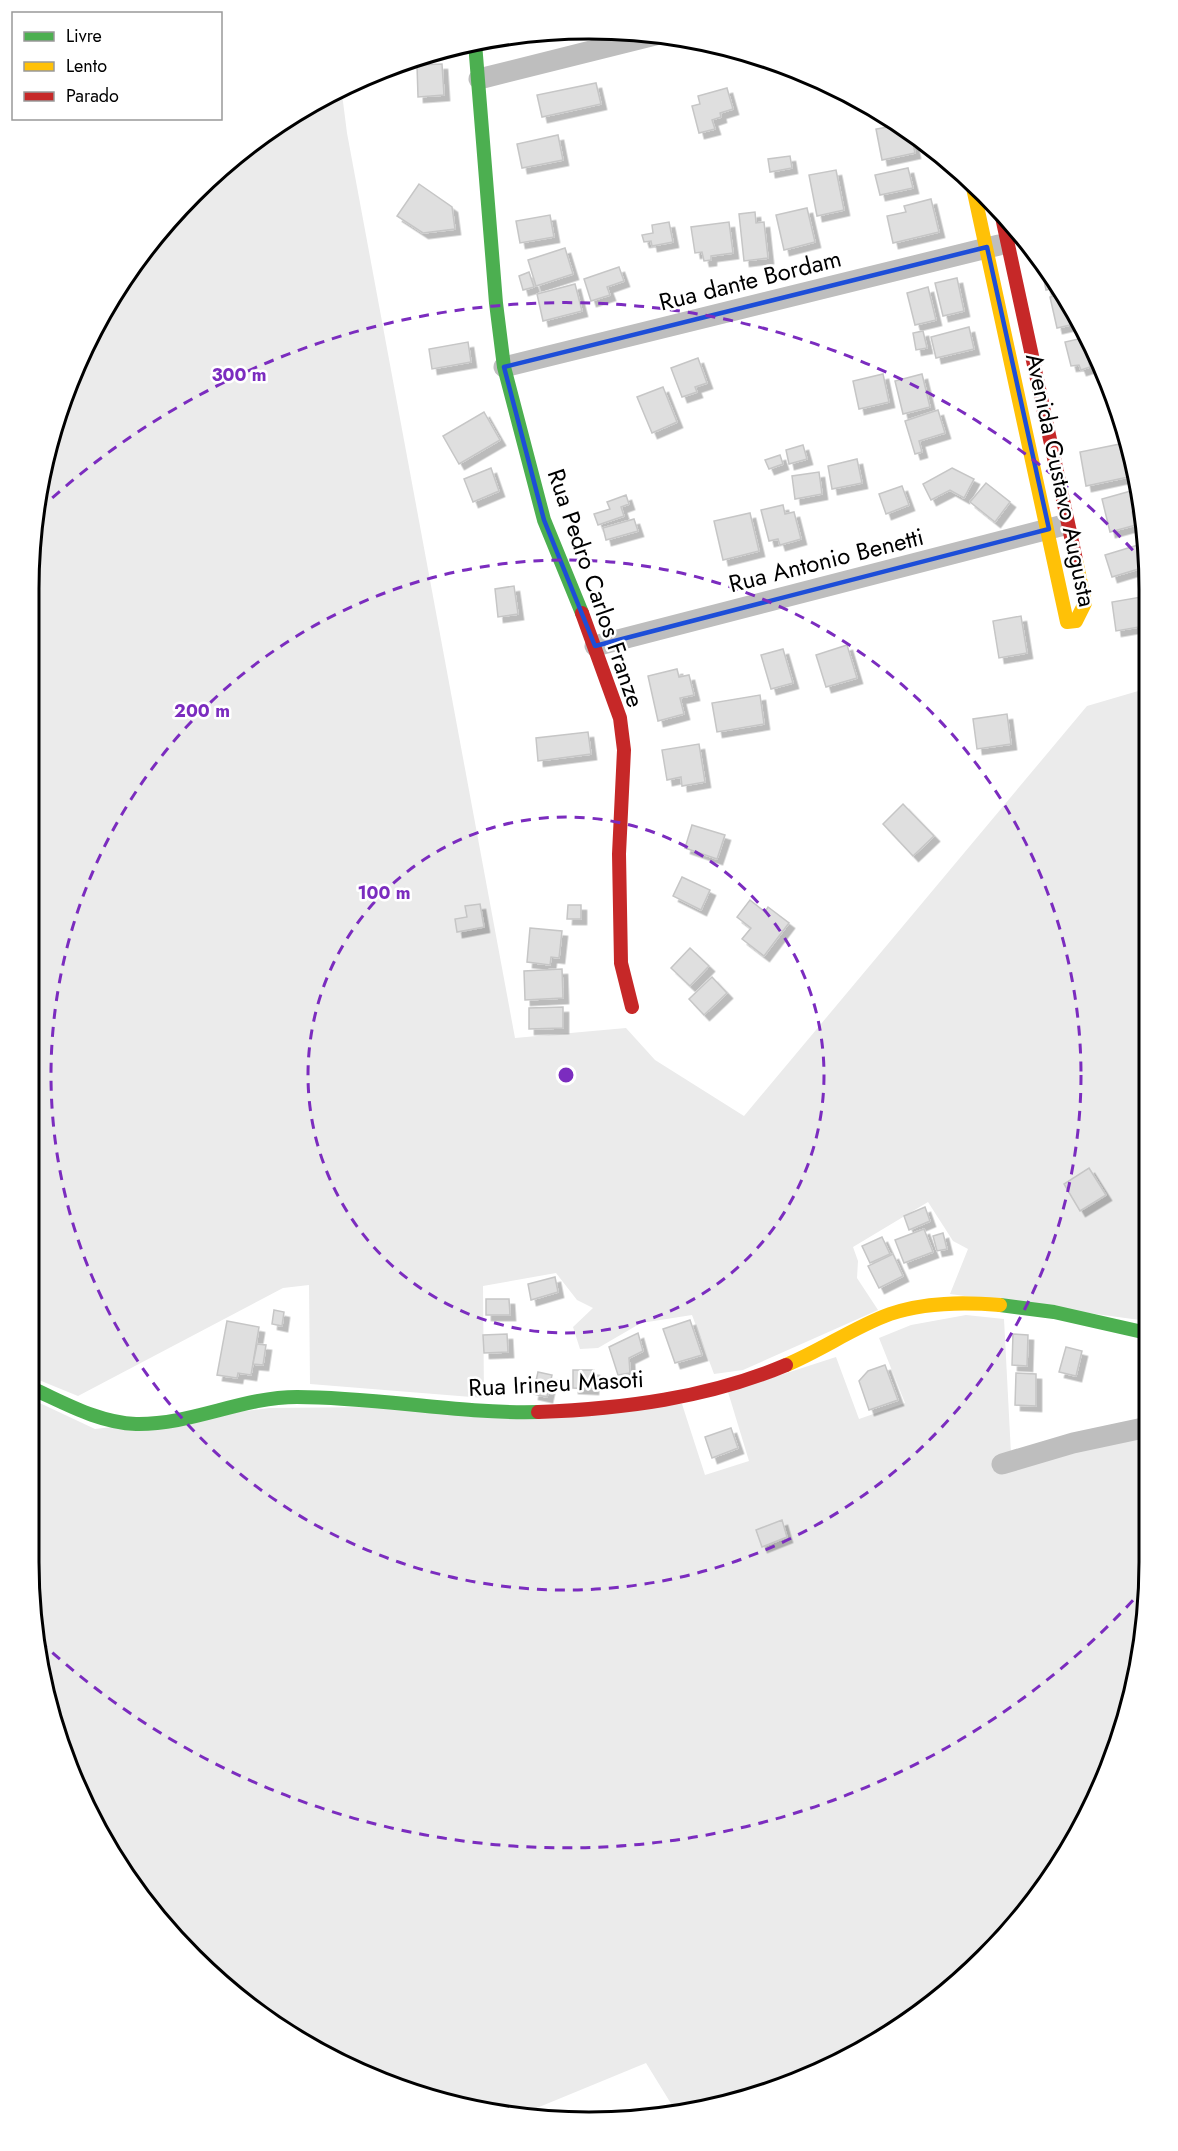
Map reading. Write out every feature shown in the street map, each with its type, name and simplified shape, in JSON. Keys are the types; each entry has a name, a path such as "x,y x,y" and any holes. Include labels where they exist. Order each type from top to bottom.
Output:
{"street":[{"path":"479,79 632,41"},
{"name":"Rua Pedro Carlos Franze","path":"476,51 496,303 504,367 544,520 595,646 620,718 624,750 619,854 621,963 632,1007"},
{"name":"Avenida Gustavo Augusta","path":"975,197 1049,529 1066,622 1076,621 1085,603 1070,524 1005,228"},
{"name":"Rua dante Bordam","path":"504,367 1009,243"},
{"name":"Rua Antonio Benetti","path":"595,646 1070,524"},
{"name":"Rua Irineu Masoti","path":"39,1391 115,1422 142,1424 172,1420 273,1398 305,1398 448,1411 550,1410 646,1403 729,1383 776,1369 892,1314 921,1307 951,1303 1038,1311 1139,1331"},
{"path":"1002,1464 1073,1443 1139,1429"}],"highlighted area":[{"path":"987,247 1049,529 595,646 544,520 504,367"}],"shaded area":[{"path":"343,98 347,133 515,1038 626,1028 655,1060 744,1116 1087,706 1139,691 1139,1320 950,1294 968,1249 953,1241 928,1202 853,1247 858,1261 857,1278 878,1310 743,1370 714,1374 692,1315 641,1323 598,1348 580,1349 573,1327 593,1308 577,1300 556,1273 483,1286 484,1398 310,1384 309,1285 283,1288 78,1396 39,1380 39,589 40,553 50,482 68,412 81,379 113,314 153,254 175,226 226,175 283,132"},
{"path":"966,1315 1004,1319 1011,1454 1139,1436 1138,1598 1128,1669 1110,1739 1082,1805 1046,1868 1003,1925 952,1976 924,1998 895,2019 832,2055 766,2083 731,2093 672,2105 646,2063 534,2109 517,2107 447,2093 412,2083 346,2055 314,2038 283,2019 226,1976 175,1925 153,1897 132,1868 96,1805 68,1739 58,1704 44,1634 40,1598 39,1403 95,1429 270,1408 682,1404 705,1475 749,1461 728,1392 836,1357 859,1419 905,1403 879,1338 911,1325"}],"building":[{"path":"442,64 444,95 418,97 417,67"},
{"path":"596,83 601,104 542,117 537,95"},
{"path":"727,88 733,109 720,113 721,117 712,120 715,129 699,133 692,106 700,104 698,96"},
{"path":"887,127 895,132 913,145 915,153 882,160 876,129"},
{"path":"558,135 563,160 522,168 517,144"},
{"path":"790,156 792,168 770,172 768,159"},
{"path":"908,168 913,188 880,195 875,175"},
{"path":"836,170 844,210 817,216 809,175"},
{"path":"419,184 452,207 455,229 423,233 397,216"},
{"path":"931,199 939,232 893,243 887,216 906,212 904,206"},
{"path":"807,208 815,242 784,250 776,215"},
{"path":"755,212 756,223 764,222 768,258 744,261 739,214"},
{"path":"550,215 554,237 520,243 516,221"},
{"path":"669,222 673,242 652,246 651,241 644,242 642,235 653,233 652,225"},
{"path":"729,222 733,253 711,256 711,260 704,261 702,252 695,253 691,227"},
{"path":"565,248 573,274 536,286 528,260"},
{"path":"619,267 624,281 607,287 610,295 591,301 584,279"},
{"path":"529,272 534,287 523,290 519,276"},
{"path":"957,278 964,311 943,316 935,283"},
{"path":"575,284 582,311 543,321 537,294"},
{"path":"928,287 936,320 915,325 907,293"},
{"path":"1054,296 1071,325 1057,328 1050,297"},
{"path":"969,327 974,349 936,358 931,337"},
{"path":"923,331 927,348 916,350 913,333"},
{"path":"1078,339 1090,367 1081,370 1079,365 1071,366 1065,342"},
{"path":"468,342 471,362 432,369 429,349"},
{"path":"698,358 707,383 695,387 697,392 682,397 671,368"},
{"path":"883,374 889,402 859,409 853,381"},
{"path":"922,374 930,407 903,414 895,381"},
{"path":"663,387 677,422 652,433 637,397"},
{"path":"938,410 945,433 919,441 922,452 915,454 905,421"},
{"path":"484,412 500,440 459,464 443,436"},
{"path":"1119,444 1127,477 1086,486 1080,452"},
{"path":"803,445 807,459 789,464 786,450"},
{"path":"780,455 783,464 769,469 765,460"},
{"path":"857,459 862,483 832,489 828,466"},
{"path":"491,468 499,491 473,502 464,479"},
{"path":"952,468 974,479 964,498 950,490 931,500 923,484"},
{"path":"819,472 822,494 795,499 792,476"},
{"path":"986,483 1010,502 995,522 970,502"},
{"path":"902,486 909,505 886,514 879,494"},
{"path":"1130,491 1135,525 1110,532 1102,499"},
{"path":"626,495 629,504 621,507 624,516 598,525 594,514 610,509 607,502"},
{"path":"783,505 785,514 794,512 801,539 780,545 778,539 769,541 761,510"},
{"path":"750,513 759,551 723,560 714,521"},
{"path":"634,519 638,531 606,540 603,528"},
{"path":"1137,545 1138,569 1112,577 1105,555"},
{"path":"514,586 518,614 498,617 495,589"},
{"path":"1139,597 1139,627 1116,631 1112,602"},
{"path":"1021,616 1027,653 999,658 993,621"},
{"path":"847,645 857,678 826,687 816,655"},
{"path":"783,649 793,683 771,689 761,655"},
{"path":"677,669 679,677 689,675 694,695 680,698 684,714 658,721 648,676"},
{"path":"760,695 764,724 717,732 712,703"},
{"path":"1007,714 1011,744 977,749 973,719"},
{"path":"588,732 591,754 538,761 536,738"},
{"path":"699,744 705,782 682,786 681,777 667,780 662,750"},
{"path":"903,804 934,836 913,856 883,824"},
{"path":"692,825 725,835 717,859 685,848"},
{"path":"682,877 710,890 701,910 673,896"},
{"path":"750,900 765,912 768,907 789,923 764,956 742,939 751,928 737,917"},
{"path":"480,904 484,927 457,932 455,919 467,917 465,906"},
{"path":"568,905 581,905 581,919 567,919"},
{"path":"530,928 562,931 559,958 551,957 550,965 527,962"},
{"path":"690,948 709,966 690,986 671,968"},
{"path":"562,969 563,998 525,1000 524,971"},
{"path":"712,977 727,993 704,1015 689,999"},
{"path":"563,1007 563,1028 529,1029 529,1008"},
{"path":"1089,1168 1106,1195 1080,1211 1064,1184"},
{"path":"925,1207 930,1221 909,1230 904,1216"},
{"path":"924,1229 933,1252 904,1263 895,1240"},
{"path":"943,1233 947,1249 937,1251 933,1236"},
{"path":"882,1237 890,1254 870,1263 862,1246"},
{"path":"893,1254 903,1276 879,1288 868,1266"},
{"path":"555,1277 558,1292 531,1300 528,1284"},
{"path":"486,1299 509,1299 510,1315 486,1315"},
{"path":"274,1310 284,1312 282,1326 272,1324"},
{"path":"690,1320 702,1355 675,1363 663,1329"},
{"path":"227,1321 259,1327 251,1375 238,1373 237,1378 217,1375"},
{"path":"638,1333 643,1351 629,1358 630,1373 618,1375 609,1347"},
{"path":"507,1334 508,1352 484,1353 483,1335"},
{"path":"1013,1334 1028,1335 1027,1366 1012,1365"},
{"path":"257,1344 266,1345 263,1365 253,1364"},
{"path":"1066,1347 1082,1351 1076,1376 1059,1372"},
{"path":"885,1365 898,1400 869,1410 859,1381 868,1371"},
{"path":"573,1370 594,1370 593,1389 573,1388"},
{"path":"538,1372 552,1375 547,1397 533,1394"},
{"path":"1016,1373 1036,1374 1036,1406 1015,1405"},
{"path":"731,1428 738,1448 712,1458 705,1437"},
{"path":"782,1520 787,1537 762,1547 756,1530"}],"traffic: fast":[{"path":"476,51 496,303 504,367 544,520 582,613"},
{"path":"1000,1305 1054,1312 1139,1331"},
{"path":"39,1392 94,1416 136,1424 177,1420 256,1401 297,1397 508,1412 538,1412"}],"traffic: slow":[{"path":"975,197 1067,622 1076,621 1085,603 1076,560"},
{"path":"786,1365 864,1325 903,1310 944,1304 1000,1305"}],"traffic: jam":[{"path":"1004,228 1076,560"},
{"path":"582,613 620,718 624,750 619,854 621,963 632,1007"},
{"path":"538,1412 633,1405 664,1400 726,1386 786,1365"}]}
